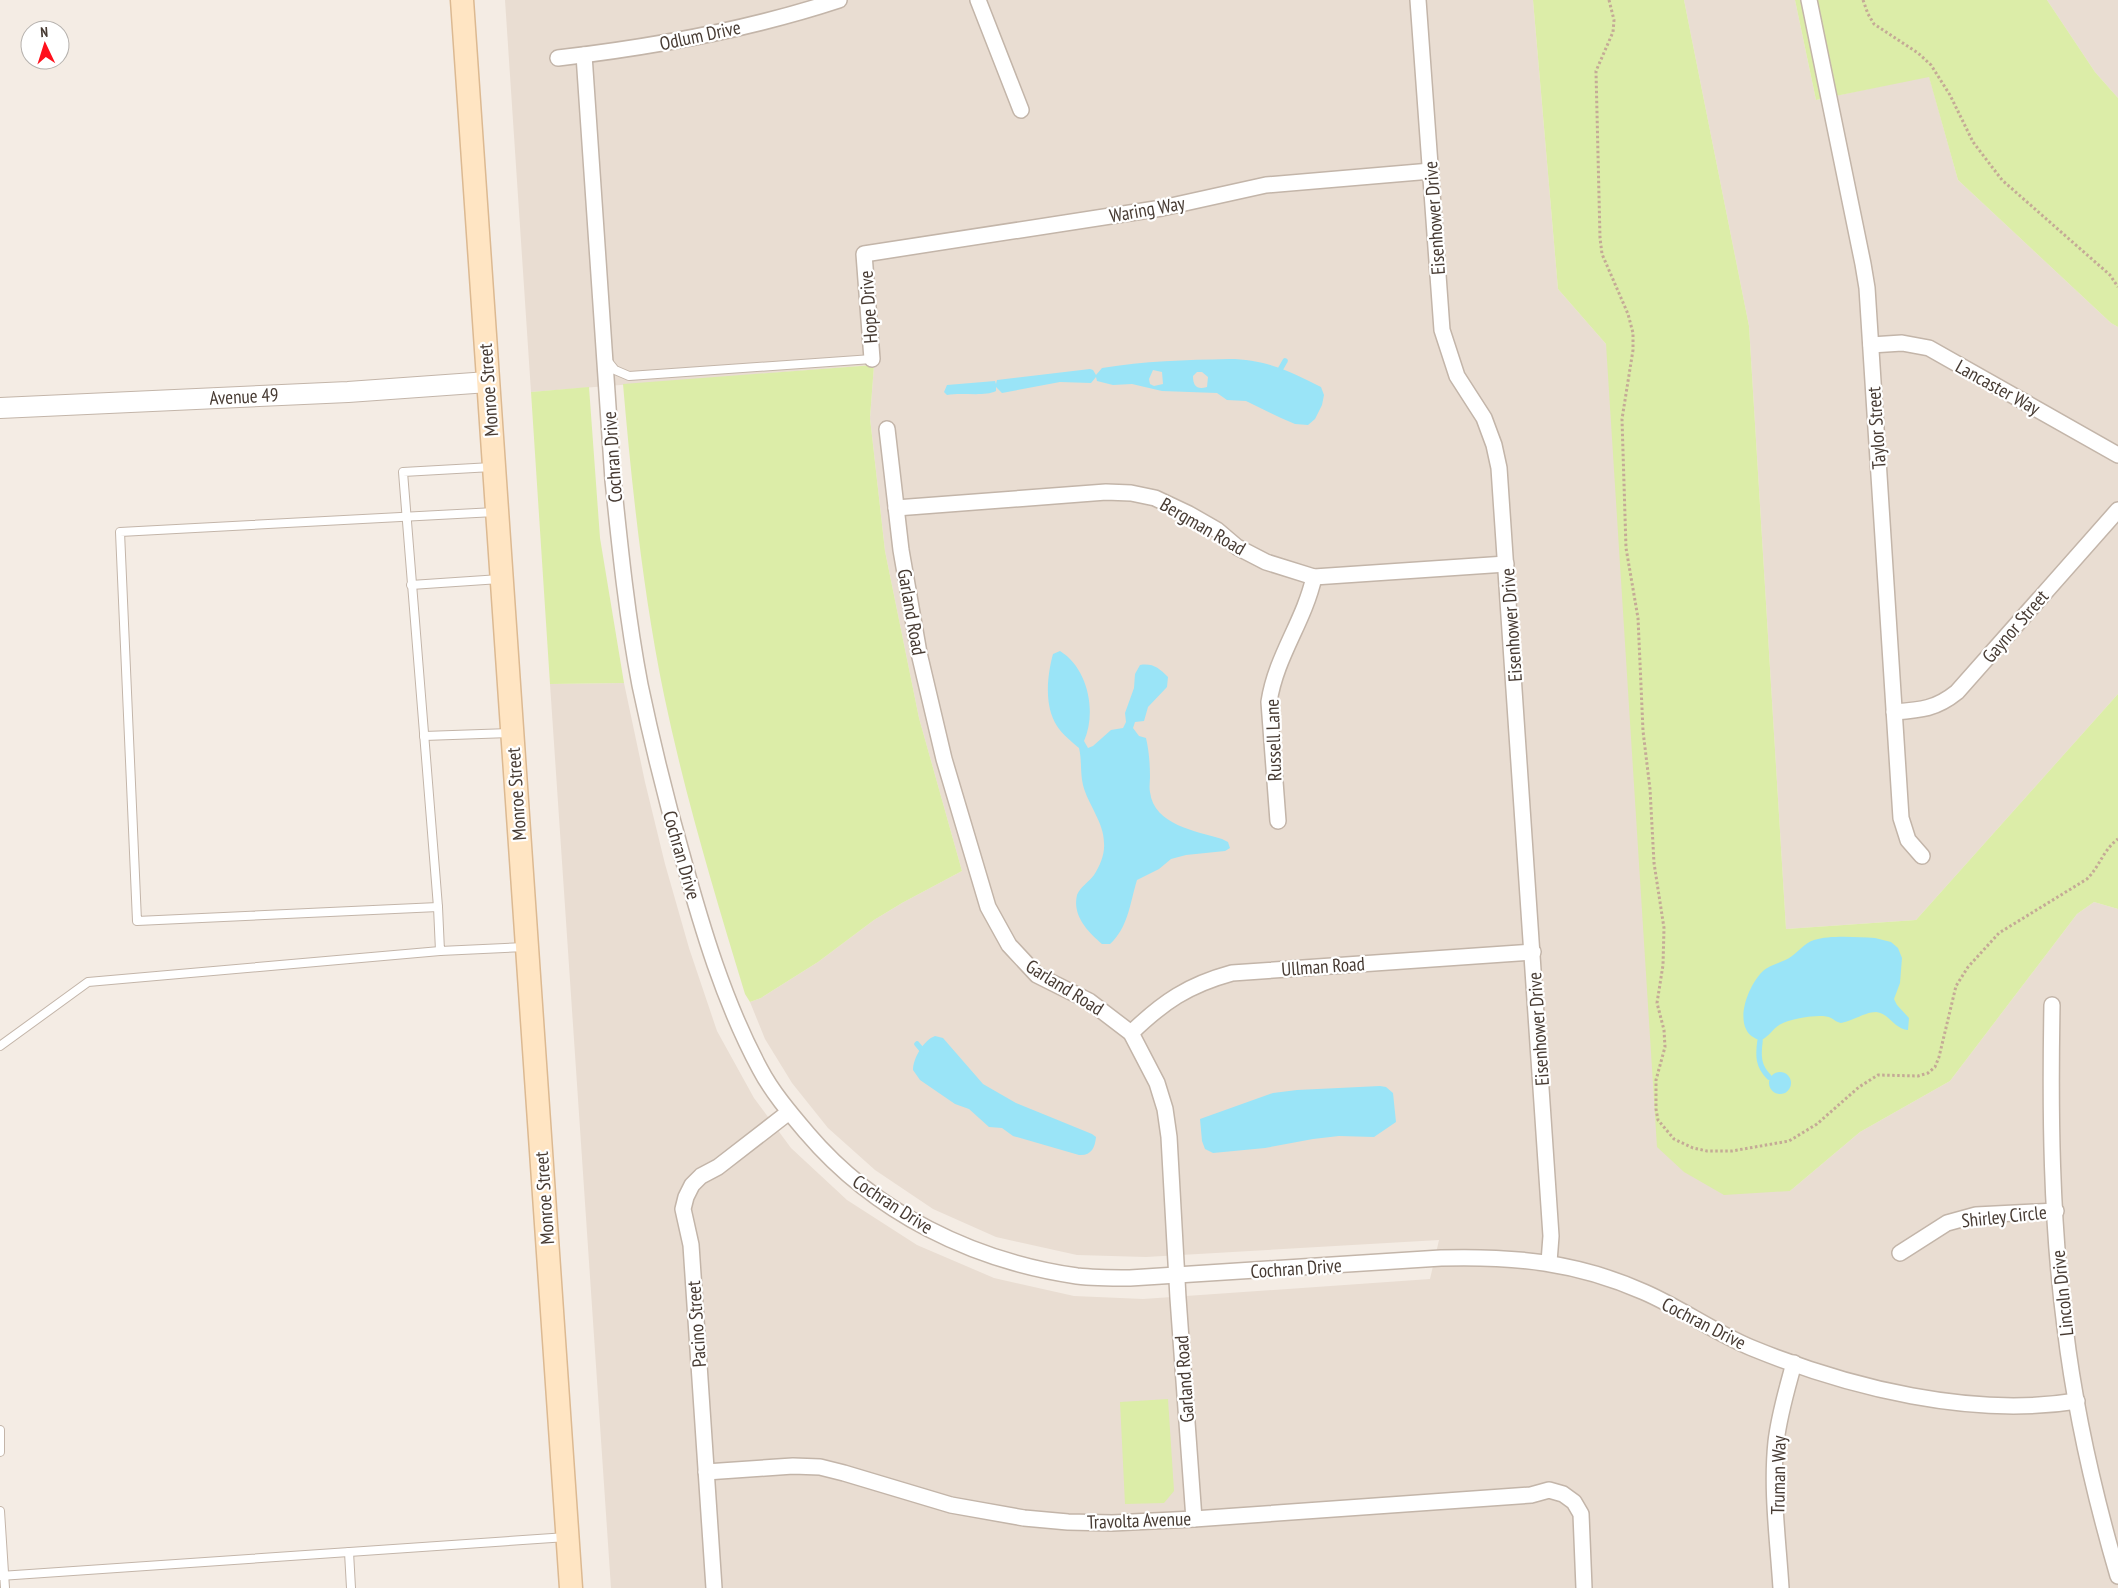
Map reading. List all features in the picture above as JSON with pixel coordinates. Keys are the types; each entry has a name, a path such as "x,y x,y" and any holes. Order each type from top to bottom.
{"main road":[{"name":"Monroe Street","path":"462,0 571,1588"}],"street":[{"name":"Odlum Drive","path":"558,58 644,47 730,30 780,18 839,0"},
{"path":"978,0 1021,110"},
{"name":"Eisenhower Drive","path":"1418,0 1442,330 1457,376 1484,418 1494,444 1499,468 1533,952 1551,1236 1550,1262"},
{"name":"Taylor Street","path":"1809,0 1863,264 1871,345 1901,818 1908,840 1922,856"},
{"name":"Cochran Drive","path":"584,55 618,536 640,682 668,803 710,949 734,1015 761,1071 789,1112 830,1160 873,1195 916,1223 977,1251 1019,1264 1078,1276 1130,1278 1177,1276 1450,1258 1494,1257 1550,1262 1595,1274 1646,1292 1750,1347 1834,1377 1950,1401 2011,1406 2077,1401"},
{"name":"Waring Way","path":"864,254 1162,208 1266,185 1431,171"},
{"name":"Hope Drive","path":"864,254 872,359"},
{"name":"Lancaster Way","path":"1871,345 1902,343 1929,348 2118,455"},
{"name":"Avenue 49","path":"0,408 348,392 488,382"},
{"name":"Garland Road","path":"887,428 896,508 920,653 942,750 988,907 1008,945 1037,975 1089,1001 1131,1033 1157,1083 1166,1109 1194,1519"},
{"name":"Bergman Road","path":"896,508 1106,492 1131,493 1155,498 1189,514 1217,530 1238,547 1266,562 1314,577 1506,564"},
{"name":"Gaynor Street","path":"1894,712 1922,710 1945,701 1957,692 2118,510"},
{"name":"Russell Lane","path":"1278,821 1269,702 1278,666 1304,611 1314,577"},
{"name":"Ullman Road","path":"1131,1033 1148,1016 1173,997 1210,979 1232,973 1533,952"},
{"name":"Lincoln Drive","path":"2052,1005 2052,1133 2064,1319 2090,1471 2118,1576"},
{"name":"Pacino Street","path":"714,1588 690,1245 683,1209 692,1185 700,1176 718,1167 789,1112"},
{"name":"Shirley Circle","path":"1900,1253 1947,1223 1976,1215 2056,1211"},
{"name":"Truman Way","path":"1781,1588 1775,1497 1776,1452 1780,1415 1794,1363"},
{"name":"Travolta Avenue","path":"706,1472 793,1466 820,1467 952,1505 1024,1518 1112,1523 1531,1495 1549,1490 1563,1494 1574,1502 1581,1514 1584,1588"}],"lane":[{"path":"605,359 615,370 629,376 872,359"},
{"path":"440,951 403,472 494,467"},
{"path":"438,908 137,921 120,532 497,512"},
{"path":"411,585 502,579"},
{"path":"424,736 512,733"},
{"path":"0,1046 88,982 440,951 527,947"},
{"path":"0,1430 0,1452"},
{"path":"0,1511 2,1576 5,1588"},
{"path":"2,1576 567,1537"},
{"path":"349,1552 351,1588"}],"path":[{"path":"1609,0 1614,20 1612,32 1596,71 1600,238 1602,254 1628,314 1634,350 1622,419 1628,564 1638,618 1642,725 1650,789 1654,862 1664,928 1663,965 1657,1003 1664,1030 1664,1047 1656,1080 1658,1120 1674,1139 1694,1148 1721,1151 1769,1146 1789,1141 1802,1135 1858,1087 1878,1075 1918,1076 1928,1073 1935,1067 1940,1057 1956,986 1968,967 1999,933 2087,879 2096,871 2104,852 2118,839"},
{"path":"1863,0 1874,24 1918,53 1931,65 1950,95 1973,142 2002,180 2110,274 2118,287"}],"shaded area":[{"path":"505,0 1533,0 1558,289 1606,344 1790,1191 1860,1132 1950,1081 2077,914 2094,902 2118,909 2118,1588 611,1588 550,684 624,683 665,864 689,948 717,1031 754,1098 791,1148 847,1200 917,1245 994,1278 1074,1296 1143,1299 1430,1279 1439,1240 1146,1257 1077,1255 996,1237 933,1209 875,1170 828,1128 792,1083 765,1039 750,1002 761,998 818,962 874,920 962,871 919,718 885,551 870,418 874,365 531,392"},
{"path":"1684,0 1795,0 1816,100 1929,76 1958,180 2111,323 2118,327 2118,694 1916,920 1786,929 1749,326"},
{"path":"2047,0 2118,0 2118,98 2095,72"}],"green space":[{"path":"1533,0 1684,0 1749,326 1786,929 1916,920 2118,694 2118,909 2094,902 2077,914 1950,1081 1860,1132 1790,1191 1724,1195 1684,1172 1657,1147 1606,344 1558,289"},
{"path":"1795,0 2047,0 2095,72 2118,98 2118,327 2111,323 1958,180 1929,77 1816,100"},
{"path":"874,365 870,418 885,551 919,718 962,871 874,920 818,962 761,998 750,1002 745,994 701,845 664,695 650,618 639,540 623,384"},
{"path":"589,387 600,538 624,683 550,684 531,392"},
{"path":"1168,1399 1174,1491 1164,1503 1125,1504 1120,1402"}],"water":[{"path":"1229,359 1254,361 1276,367 1321,387 1324,395 1322,405 1315,419 1308,425 1295,424 1246,401 1227,400 1217,393 1162,391 1132,384 1113,385 1097,381 1096,377 1091,383 1060,382 1002,393 996,387 996,391 985,394 947,395 944,392 947,385 995,381 996,384 997,380 1090,369 1096,375 1102,368 1165,361","holes":["1153,370 1162,372 1163,384 1154,386 1150,384 1149,379","1197,372 1202,372 1208,377 1207,387 1201,388 1195,385 1193,376"]},
{"path":"1060,651 1077,668 1087,692 1090,704 1090,717 1084,741 1088,748 1093,746 1111,730 1123,728 1126,722 1125,713 1134,688 1135,674 1140,665 1156,667 1168,677 1167,687 1148,707 1144,721 1135,722 1133,728 1139,736 1146,738 1150,762 1150,790 1153,803 1159,812 1178,825 1222,839 1228,842 1230,848 1225,851 1186,855 1171,859 1159,869 1137,880 1125,923 1110,944 1102,944 1091,934 1082,923 1077,910 1077,895 1098,868 1103,856 1104,843 1099,821 1088,800 1083,785 1079,748 1059,729 1050,709 1048,700 1049,672 1053,654"},
{"path":"1820,938 1875,938 1891,942 1898,948 1902,958 1900,983 1894,999 1909,1018 1908,1030 1899,1027 1885,1015 1876,1012 1841,1023 1831,1018 1820,1016 1792,1020 1778,1026 1760,1041 1748,1033 1743,1015 1746,999 1753,984 1765,969 1795,954 1811,941"},
{"path":"935,1036 943,1038 983,1084 1016,1103 1092,1134 1096,1137 1092,1150 1087,1154 1079,1155 1013,1136 1002,1128 989,1127 969,1109 955,1104 920,1080 913,1070 913,1065 923,1045"},
{"path":"1776,1072 1784,1072 1791,1079 1791,1087 1784,1094 1776,1094 1769,1087 1769,1079"},
{"path":"1386,1087 1393,1093 1396,1122 1374,1137 1339,1136 1265,1148 1213,1153 1205,1149 1202,1141 1200,1119 1273,1093"}],"waterway":[{"path":"1281,368 1285,361"},
{"path":"1760,1041 1760,1060 1763,1069 1769,1077"},
{"path":"917,1044 922,1050"}]}
